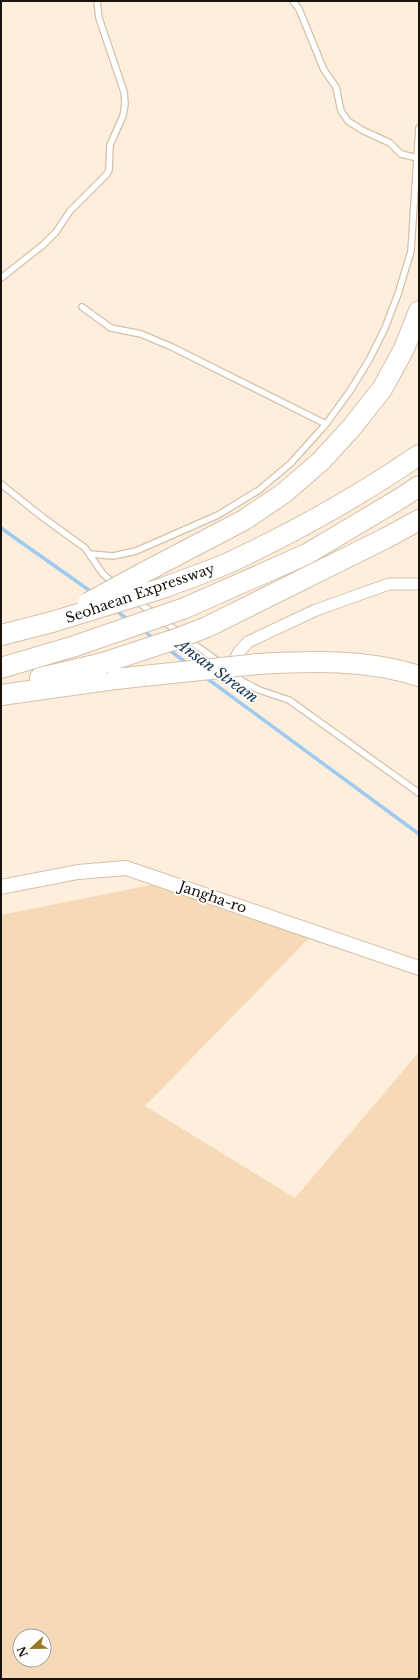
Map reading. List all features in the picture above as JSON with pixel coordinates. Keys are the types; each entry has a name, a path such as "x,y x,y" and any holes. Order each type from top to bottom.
{"highway":[{"path":"52,622 244,520 284,493 322,462 382,390 404,349 419,311"},
{"name":"Seohaean Expressway","path":"1,635 52,622 163,588 238,559 296,530 373,486 419,455"},
{"name":"Seohaean Expressway","path":"1,668 75,646 186,608 307,554 402,498 419,486"},
{"path":"1,686 42,678 102,663 176,639 207,627 386,538 419,520"},
{"path":"1,695 115,679 258,664 302,661 367,664 419,676"}],"street":[{"path":"228,670 239,652 248,642 316,610 389,584 419,584"},
{"name":"Jangha-ro","path":"1,887 78,872 126,868 419,968"}],"lane":[{"path":"1,278 43,246 56,232 70,211 106,175 109,170 110,146 123,116 125,104 124,92 99,18 97,1"},
{"path":"292,1 299,9 324,70 336,87 341,111 348,121 362,130 390,143 401,154 418,158"},
{"path":"90,554 113,556 136,551 218,515 259,490 291,463 326,424 350,391 369,360 385,328 398,294 411,251 419,128"},
{"path":"82,307 110,328 141,334 172,347 326,424"},
{"path":"1,484 41,516 85,548 103,574 123,591 242,681 259,690 289,700 419,793"}],"shaded area":[{"path":"166,882 317,930 145,1106 295,1198 419,1052 419,1679 1,1679 1,915"}],"waterway":[{"name":"Ansan Stream","path":"1,528 93,593"},
{"name":"Ansan Stream","path":"115,610 130,621"},
{"name":"Ansan Stream","path":"143,630 154,639"},
{"name":"Ansan Stream","path":"168,649 188,664"},
{"name":"Ansan Stream","path":"205,677 419,834"}]}
